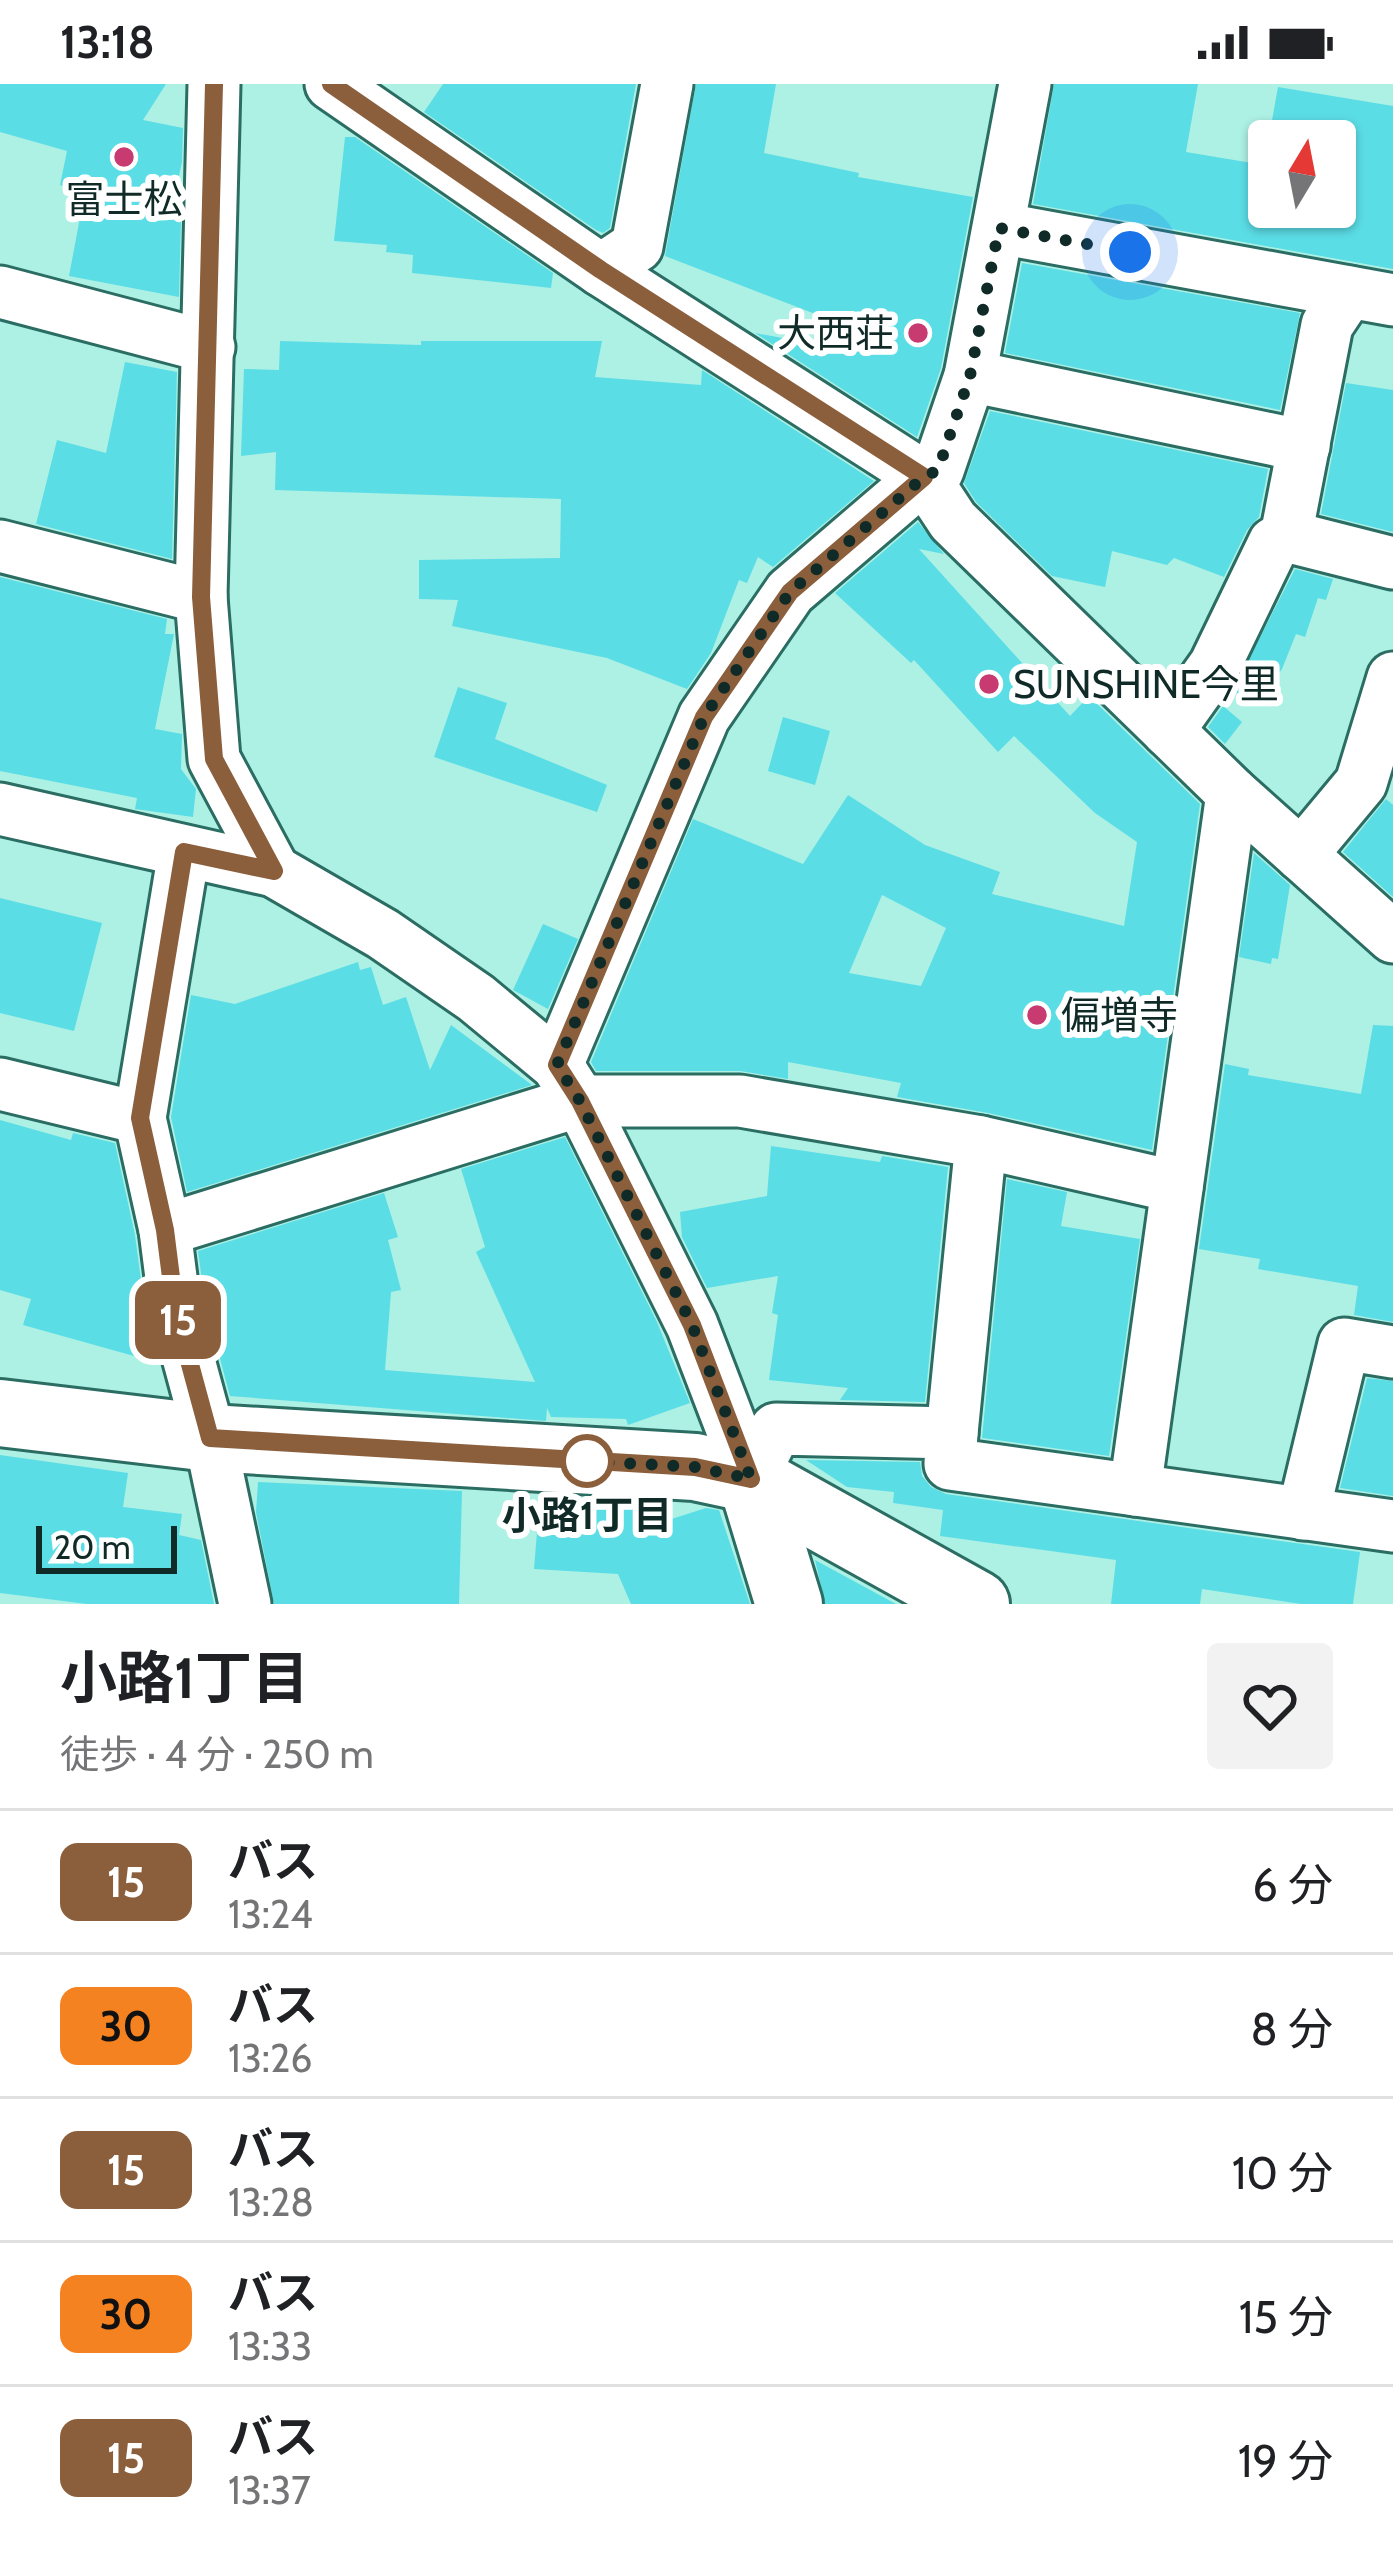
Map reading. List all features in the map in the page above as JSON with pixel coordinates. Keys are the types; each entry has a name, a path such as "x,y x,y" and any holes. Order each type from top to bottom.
{"street":[{"path":"214,84 201,597 214,759 274,871"},
{"path":"331,84 601,270 924,477 953,521 1232,793 1393,937"},
{"path":"601,270 637,246 668,84"},
{"path":"569,1083 704,717 790,592 938,470 970,376 1025,84"},
{"path":"999,228 1371,296"},
{"path":"0,292 209,347"},
{"path":"1286,536 1327,325 1371,296"},
{"path":"970,376 1304,446"},
{"path":"1168,731 1215,664 1274,543 1286,536 1393,563"},
{"path":"0,546 201,597"},
{"path":"1301,855 1361,783 1393,678"},
{"path":"1135,1490 1232,793"},
{"path":"0,808 274,871 383,934 476,998 569,1083 692,1325 751,1479 789,1604"},
{"path":"184,852 140,1118 165,1230 175,1309 210,1438 245,1604"},
{"path":"165,1230 569,1083 740,1101 981,1142 1177,1187"},
{"path":"0,1084 140,1118"},
{"path":"981,1142 950,1464 1393,1526"},
{"path":"1303,1514 1344,1345 1393,1352"},
{"path":"0,1413 210,1438 695,1467 751,1479 976,1604"},
{"path":"751,1479 776,1429 952,1433"}],"building":[{"path":"0,84 166,84 143,120 183,128 182,162 170,218 181,220 179,297 69,276 85,191 60,185 67,151 0,132"},
{"path":"443,84 636,84 610,228 603,233 596,230 424,112"},
{"path":"696,84 776,84 764,153 859,173 858,177 973,197 941,368 917,437 755,333 838,348 844,325 665,256"},
{"path":"1054,84 1198,84 1186,152 1248,162 1248,228 1356,228 1356,120 1272,120 1278,87 1393,106 1393,269 1033,204"},
{"path":"345,137 355,137 553,273 551,288 412,273 413,255 386,252 387,245 334,241"},
{"path":"1022,263 1300,313 1280,410 1005,353"},
{"path":"280,341 421,345 421,341 602,341 595,377 701,385 702,370 874,481 773,567 758,557 747,583 739,580 711,653 687,689 607,658 452,626 458,600 419,599 419,560 560,558 561,499 275,490 276,452 241,456 244,369 279,370"},
{"path":"125,362 177,372 172,559 36,524 57,440 106,453"},
{"path":"1346,383 1393,390 1393,532 1321,514"},
{"path":"990,411 1268,469 1259,517 1247,530 1224,577 1174,558 1167,565 1112,551 1105,587 1052,576 976,502 964,483"},
{"path":"918,522 944,554 919,549 1070,716 1089,696 1200,804 1152,1150 897,1097 901,1083 788,1062 788,1079 740,1071 596,1071 591,1062 693,819 803,864 848,795 925,845 1000,872 992,894 1124,926 1137,842 1095,813 1014,736 998,752 914,660 911,663 835,593","holes":["882,895 946,928 921,986 849,973"]},
{"path":"1295,569 1333,579 1326,600 1318,598 1305,637 1296,634 1282,669 1260,698 1232,692"},
{"path":"0,577 167,619 165,634 174,634 155,729 182,734 181,769 196,789 193,817 135,809 137,798 0,771"},
{"path":"458,687 507,703 495,739 607,785 597,812 434,757"},
{"path":"1223,706 1242,722 1225,744 1208,727"},
{"path":"783,717 830,731 815,785 768,771"},
{"path":"1386,799 1393,805 1393,897 1343,852"},
{"path":"1254,853 1290,885 1278,959 1272,958 1271,964 1239,957"},
{"path":"0,898 102,923 74,1031 0,1013"},
{"path":"543,924 578,939 548,1009 513,990"},
{"path":"358,962 360,970 371,967 383,1005 406,997 430,1070 451,1025 532,1085 187,1192 171,1117 191,995 235,1004"},
{"path":"1373,1025 1393,1026 1393,1322 1354,1315 1358,1286 1258,1269 1260,1259 1199,1249 1225,1064 1249,1069 1248,1075 1361,1094"},
{"path":"0,1120 71,1140 73,1133 115,1143 146,1317 159,1363 23,1325 31,1299 0,1290"},
{"path":"565,1137 657,1322 690,1403 628,1425 626,1419 551,1417 547,1408 546,1421 230,1396 205,1303 198,1251 384,1193 398,1237 388,1240 401,1290 391,1292 385,1370 535,1382 476,1252 485,1247 461,1169"},
{"path":"771,1146 948,1167 925,1402 840,1400 848,1388 769,1380 778,1276 707,1288 682,1237 680,1212 767,1196"},
{"path":"1007,1179 1067,1192 1061,1226 1140,1239 1109,1456 982,1438"},
{"path":"1367,1378 1393,1381 1393,1496 1340,1488"},
{"path":"0,1455 128,1473 123,1507 182,1514 179,1535 201,1540 214,1604 87,1604 0,1593"},
{"path":"806,1460 920,1462 922,1476 946,1494 1360,1552 1353,1604 1301,1604 1202,1589 1200,1604 1111,1604 1116,1560 940,1536 943,1510 893,1503 894,1492 847,1487"},
{"path":"258,1482 462,1491 459,1604 274,1604 256,1512"},
{"path":"540,1495 664,1503 662,1522 706,1508 719,1510 750,1604 631,1604 618,1574 534,1569"},
{"path":"815,1560 896,1604 825,1604"}],"bus line":[{"name":"15","path":"214,84 201,597 204,638 214,759 274,871 184,852 140,1118 165,1230 175,1309 210,1438 695,1467 751,1479 692,1325 580,1101 557,1065 704,717 790,592 924,477 601,270 331,84"}],"place":[{"name":"富士松","path":"124,157"},
{"name":"大西荘","path":"918,333"},
{"name":"SUNSHINE今里","path":"989,684"},
{"name":"偏増寺","path":"1037,1015"},
{"name":"小路1丁目","path":"587,1461"}],"route":[{"path":"587,1461 695,1467 751,1479 692,1325 580,1101 557,1065 704,717 790,592 938,470 970,376 999,228 1130,252"}]}
